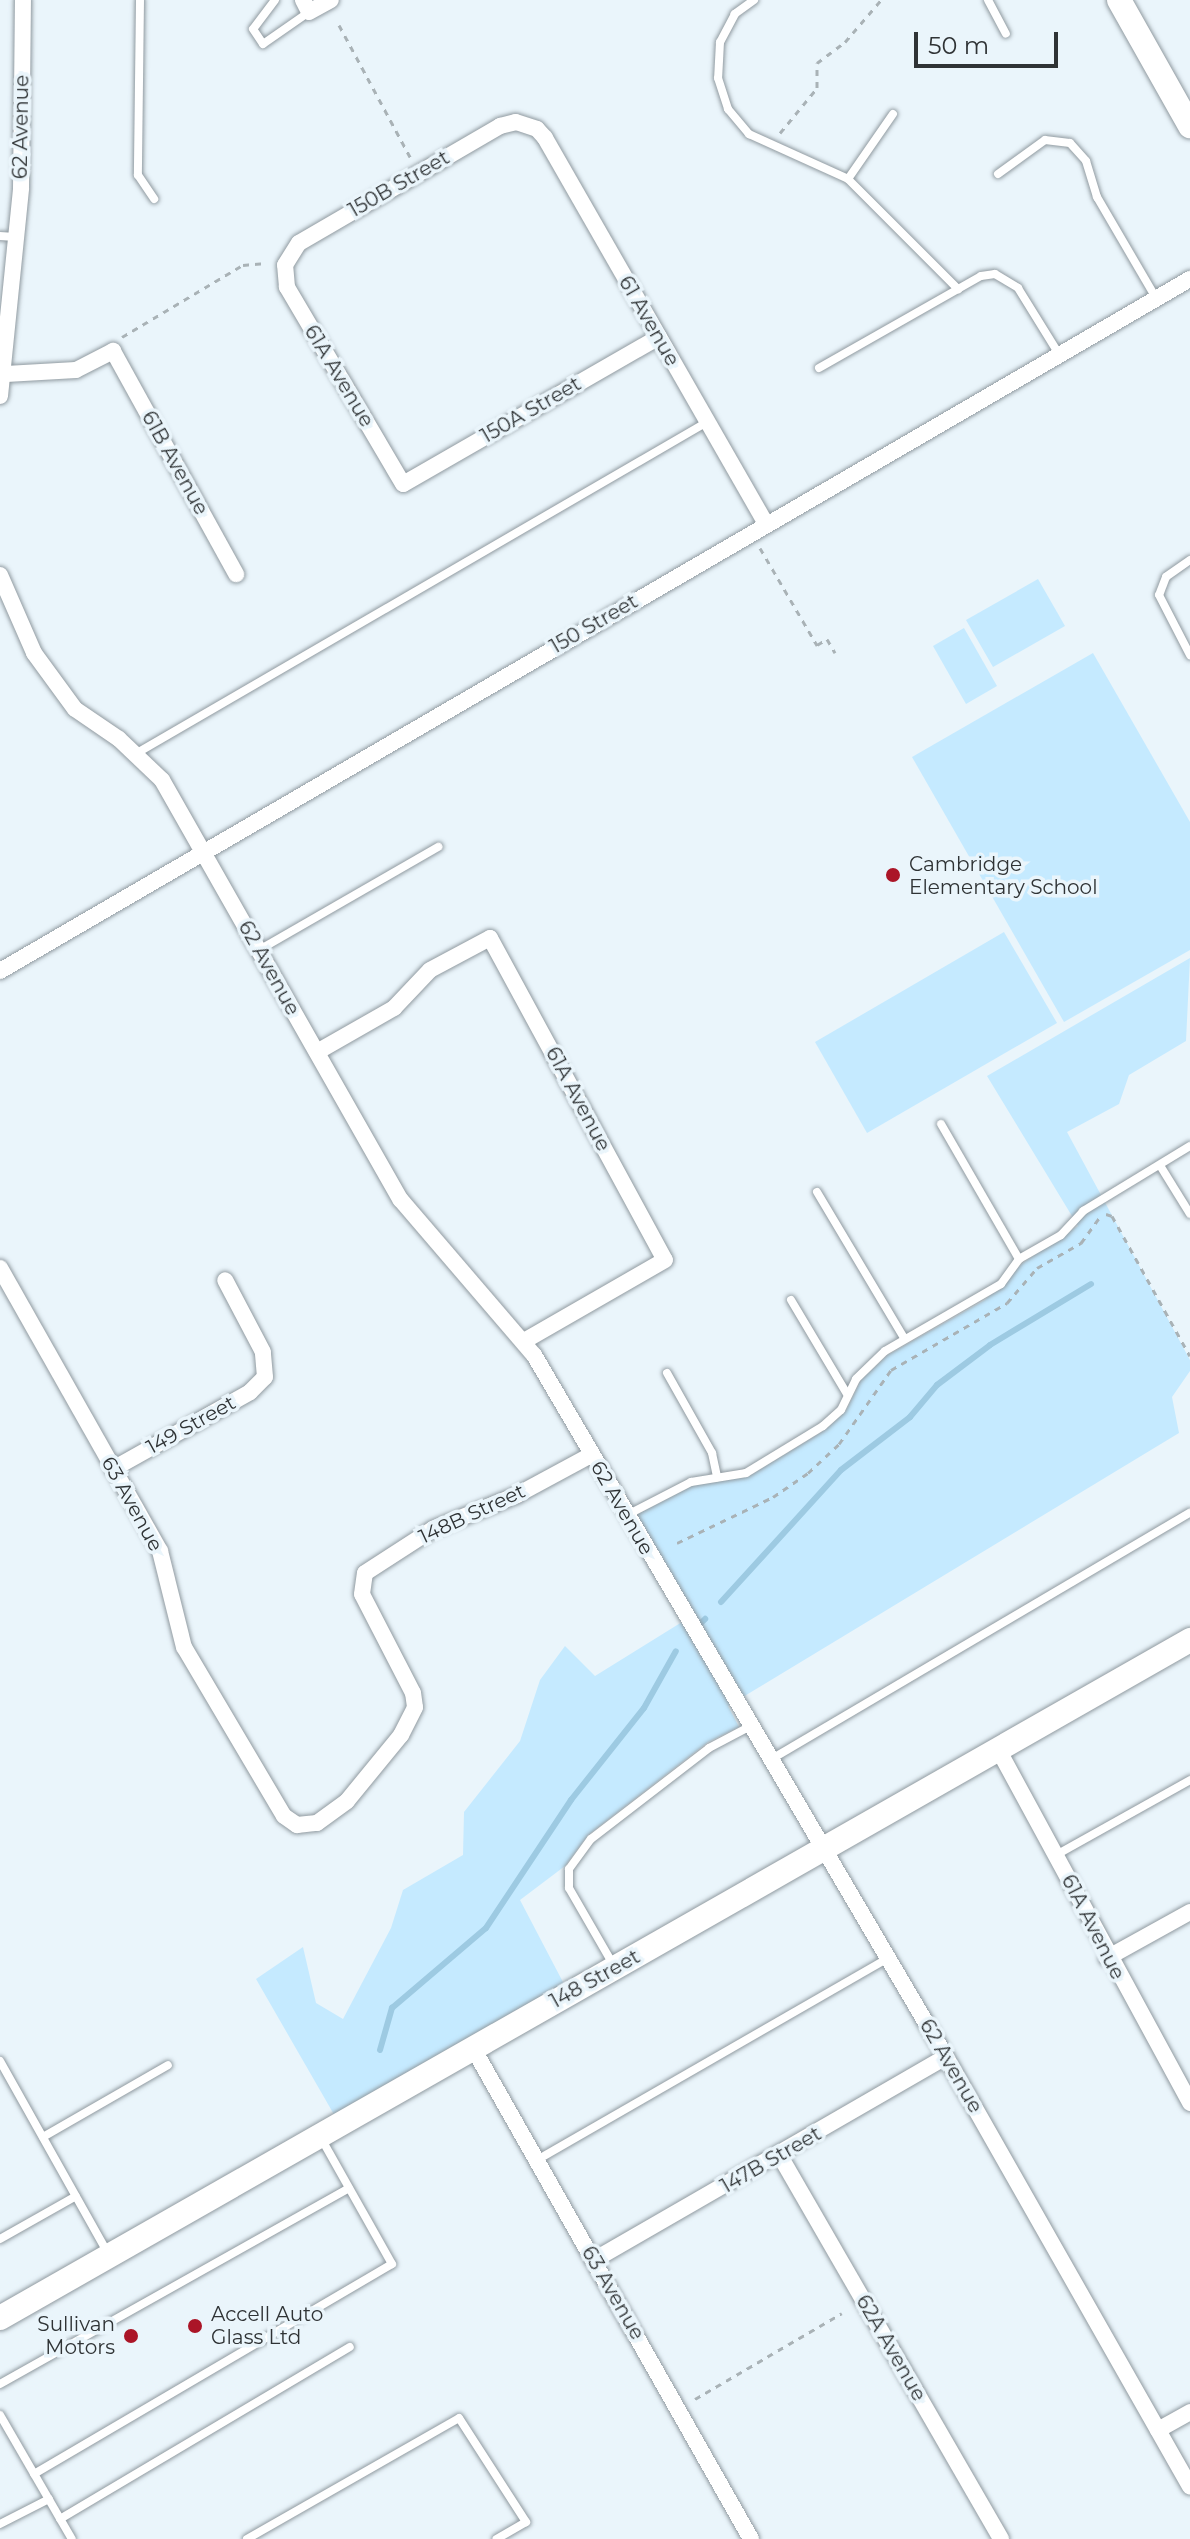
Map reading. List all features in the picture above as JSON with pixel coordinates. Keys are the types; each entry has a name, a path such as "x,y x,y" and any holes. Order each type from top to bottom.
{"main road":[{"path":"1119,0 1190,126"},
{"name":"148 Street","path":"0,2318 1190,1640"}],"street":[{"name":"62 Avenue","path":"0,396 6,374 8,237 23,0"},
{"path":"306,6 331,0"},
{"name":"150B Street","path":"285,265 299,243 418,171 500,126 526,125"},
{"name":"61 Avenue","path":"526,125 545,138 766,524"},
{"name":"61A Avenue","path":"285,265 287,287 403,484"},
{"name":"150 Street","path":"0,971 203,850 1190,279"},
{"name":"150A Street","path":"403,484 659,337"},
{"path":"6,374 76,370 117,346"},
{"name":"61B Avenue","path":"117,346 236,574"},
{"name":"62 Avenue","path":"0,575 34,653 66,697 137,753 162,780 401,1200 524,1341 946,2057 1190,2487"},
{"name":"61A Avenue","path":"317,1052 394,1008 430,970 490,938 665,1260 524,1341"},
{"name":"63 Avenue","path":"0,1268 160,1551 184,1647 284,1816 297,1825 317,1823 347,1801 401,1735 415,1707"},
{"name":"149 Street","path":"113,1469 250,1392 265,1377 263,1352 225,1280"},
{"name":"148B Street","path":"415,1707 361,1583 378,1562 433,1529 517,1495 591,1455"},
{"name":"61A Avenue","path":"998,1749 1056,1855 1107,1958 1190,2103"},
{"path":"1107,1958 1190,1912"},
{"name":"63 Avenue","path":"473,2048 751,2539"},
{"name":"147B Street","path":"594,2260 780,2156 946,2057"},
{"name":"62A Avenue","path":"780,2156 1001,2539"},
{"path":"1158,2430 1190,2412"}],"lane":[{"path":"140,0 138,175 154,199"},
{"path":"275,0 253,29 263,44 306,6"},
{"path":"754,0 735,14 720,42 718,78 728,109 749,134 848,179 958,289"},
{"path":"988,0 1006,34"},
{"path":"848,179 893,114"},
{"path":"998,174 1045,140 1070,143 1086,161 1097,197 1156,298"},
{"path":"819,368 981,276 1007,279 1018,288 1059,354"},
{"path":"137,753 707,422"},
{"path":"1190,560 1166,577 1159,595 1190,655"},
{"path":"259,950 438,847"},
{"path":"941,1124 1019,1259"},
{"path":"626,1516 691,1482 746,1473 823,1426 841,1410 847,1394 868,1367 904,1338 1001,1284 1019,1259 1061,1235 1083,1211 1161,1167 1190,1146"},
{"path":"1161,1167 1190,1214"},
{"path":"817,1192 904,1338"},
{"path":"791,1300 847,1394"},
{"path":"667,1373 712,1453 717,1477"},
{"path":"769,1761 1190,1513"},
{"path":"615,1968 569,1888 569,1869 591,1839 709,1748 749,1727"},
{"path":"1056,1855 1190,1780"},
{"path":"536,2161 887,1959"},
{"path":"0,2061 109,2255"},
{"path":"43,2137 168,2065"},
{"path":"34,2474 392,2264 319,2135"},
{"path":"0,2384 349,2188"},
{"path":"0,2239 76,2196"},
{"path":"60,2519 350,2347"},
{"path":"0,2415 72,2539"},
{"path":"247,2539 459,2418 526,2522 496,2539"},
{"path":"0,2524 49,2499"}],"path":[{"path":"777,136 817,88 817,63 845,42 881,0"},
{"path":"339,25 414,164"},
{"path":"117,346 243,265 267,263"},
{"path":"762,553 817,645 827,639 835,653"},
{"path":"677,1543 773,1497 808,1473 839,1444 891,1370 1019,1294 1037,1268 1081,1243 1102,1213 1112,1216 1190,1356"},
{"path":"695,2399 842,2313"}],"shaded area":[{"path":"1038,579 1065,626 993,667 966,620"},
{"path":"964,628 997,686 966,704 933,646"},
{"path":"1093,653 1190,822 1190,950 1064,1022 912,757"},
{"path":"1004,932 1057,1023 867,1133 815,1042"},
{"path":"1190,958 1186,1041 1129,1075 1119,1104 1067,1132 1190,1360 1190,1371 1172,1397 1179,1433 728,1706 739,1727 708,1742 588,1835 565,1866 520,1900 565,1986 336,2118 256,1979 303,1947 316,2003 343,2019 391,1928 403,1890 463,1855 464,1812 520,1741 540,1680 565,1646 595,1676 682,1622 632,1517 694,1485 749,1476 825,1430 846,1411 861,1380 888,1355 985,1300 1023,1263 1078,1226 987,1076"}],"waterway":[{"path":"721,1602 841,1470 910,1417 937,1385 990,1345 1091,1284"},
{"path":"701,1623 705,1619"},
{"path":"380,2050 392,2008 486,1928 571,1800 644,1708 676,1651"}],"place":[{"name":"Cambridge Elementary School","path":"893,875"},
{"name":"Accell Auto Glass Ltd","path":"195,2326"},
{"name":"Sullivan Motors","path":"131,2336"}]}
